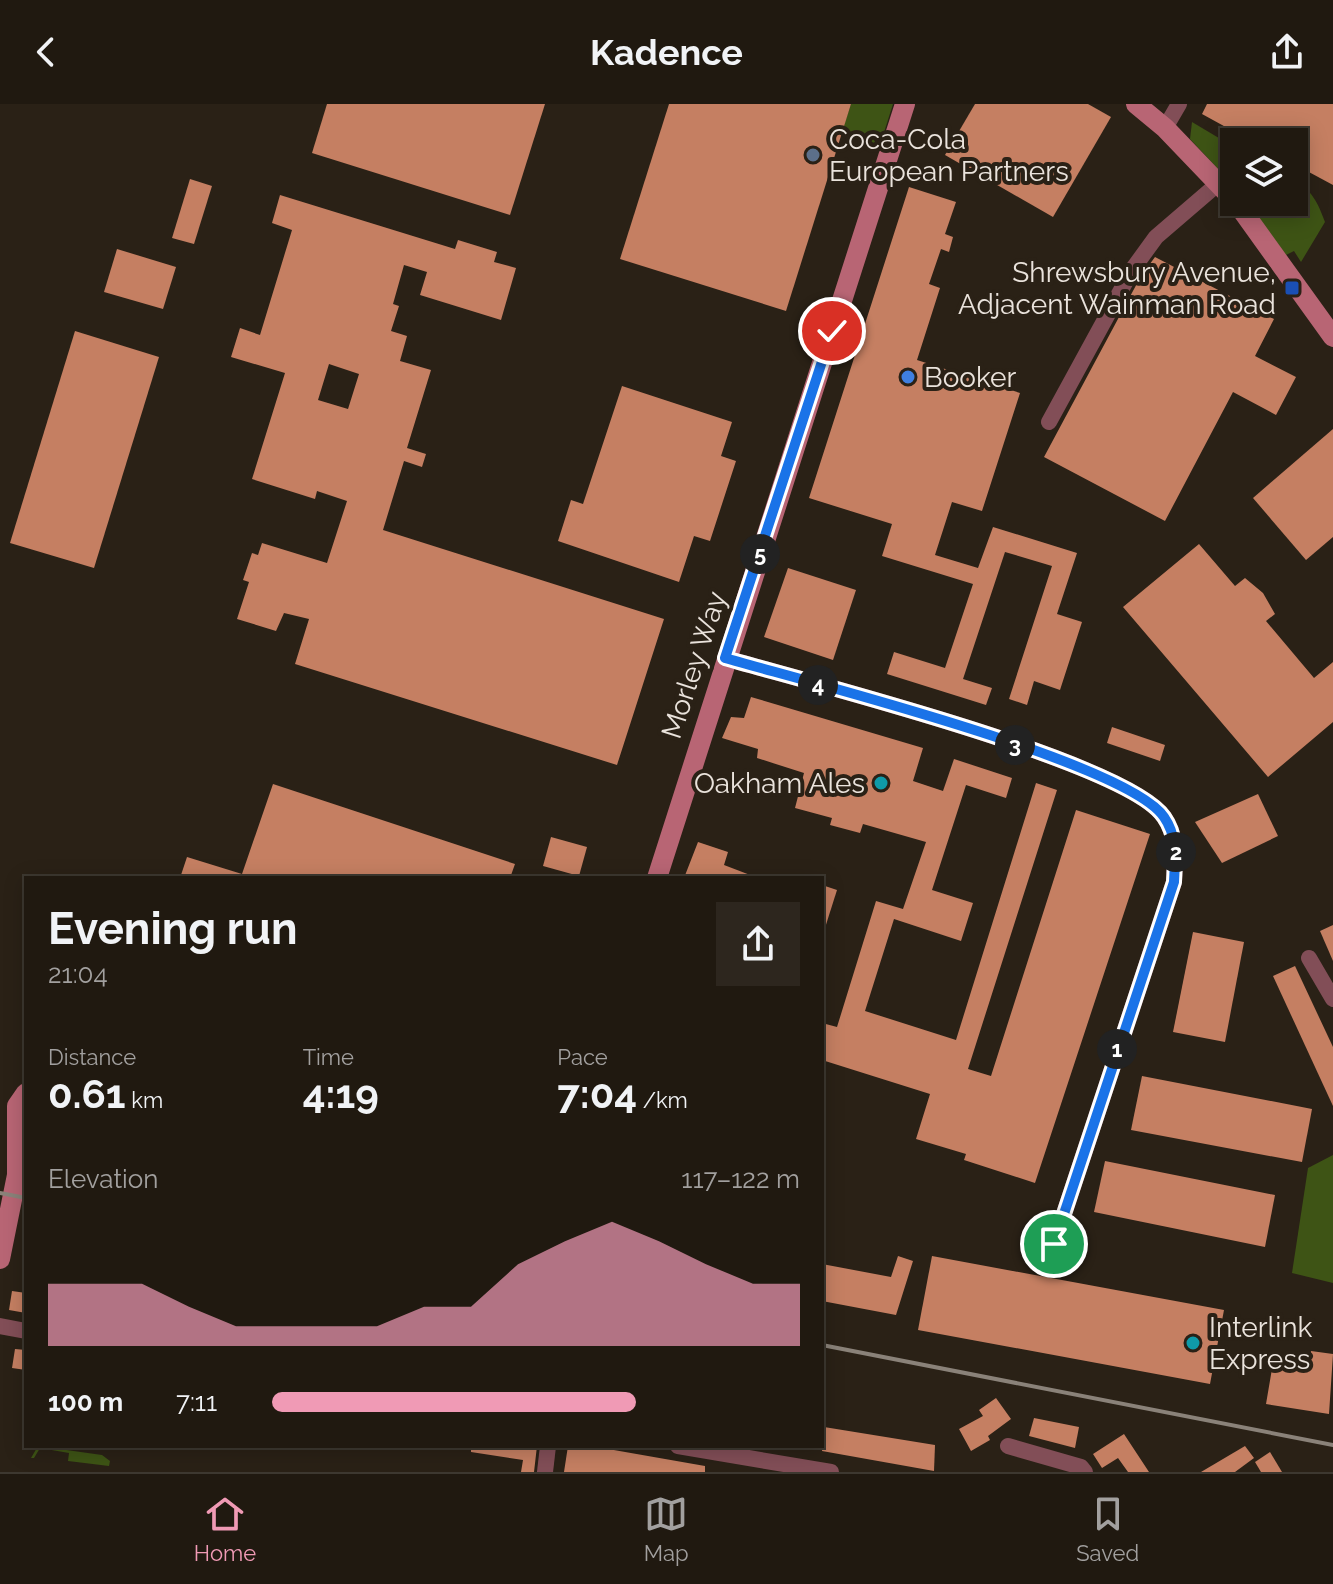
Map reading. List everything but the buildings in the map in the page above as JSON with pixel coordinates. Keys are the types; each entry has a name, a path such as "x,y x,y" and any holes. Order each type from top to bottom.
{"street":[{"name":"Morley Way","path":"658,876 905,104"},
{"path":"1049,422 1132,270 1156,237 1220,182 1136,104"},
{"path":"1165,128 1179,104"},
{"path":"1246,216 1333,337"},
{"path":"725,658 990,735 1084,767 1145,799 1164,816 1176,844 1174,882 1054,1244"},
{"path":"1309,958 1333,999"},
{"path":"0,1259 21,1169 22,1126 17,1106 24,1096"},
{"path":"0,1326 24,1331"},
{"path":"1008,1446 1081,1467 1085,1472"},
{"path":"545,1472 548,1448"},
{"path":"690,1448 831,1472"}],"green space":[{"path":"851,104 893,104 880,145 842,131"},
{"path":"1192,122 1220,139 1220,171 1190,139"},
{"path":"1308,191 1325,222 1301,262 1294,251 1286,255 1257,216 1308,216"},
{"path":"1333,1155 1333,1283 1292,1273 1308,1168"},
{"path":"40,1448 102,1455 110,1461 109,1466 68,1461 69,1453"}],"railway":[{"path":"0,1193 24,1198"},
{"path":"824,1345 1333,1445"}],"place":[{"name":"Coca-Cola European Partners","path":"813,155"},
{"name":"Shrewsbury Avenue, Adjacent Wainman Road","path":"1292,288"},
{"name":"Booker","path":"908,377"},
{"name":"Oakham Ales","path":"881,783"},
{"name":"Interlink Express","path":"1193,1343"}],"route":[{"path":"832,331 725,658 990,735 1084,767 1145,799 1164,816 1176,844 1174,882 1054,1244"}]}
